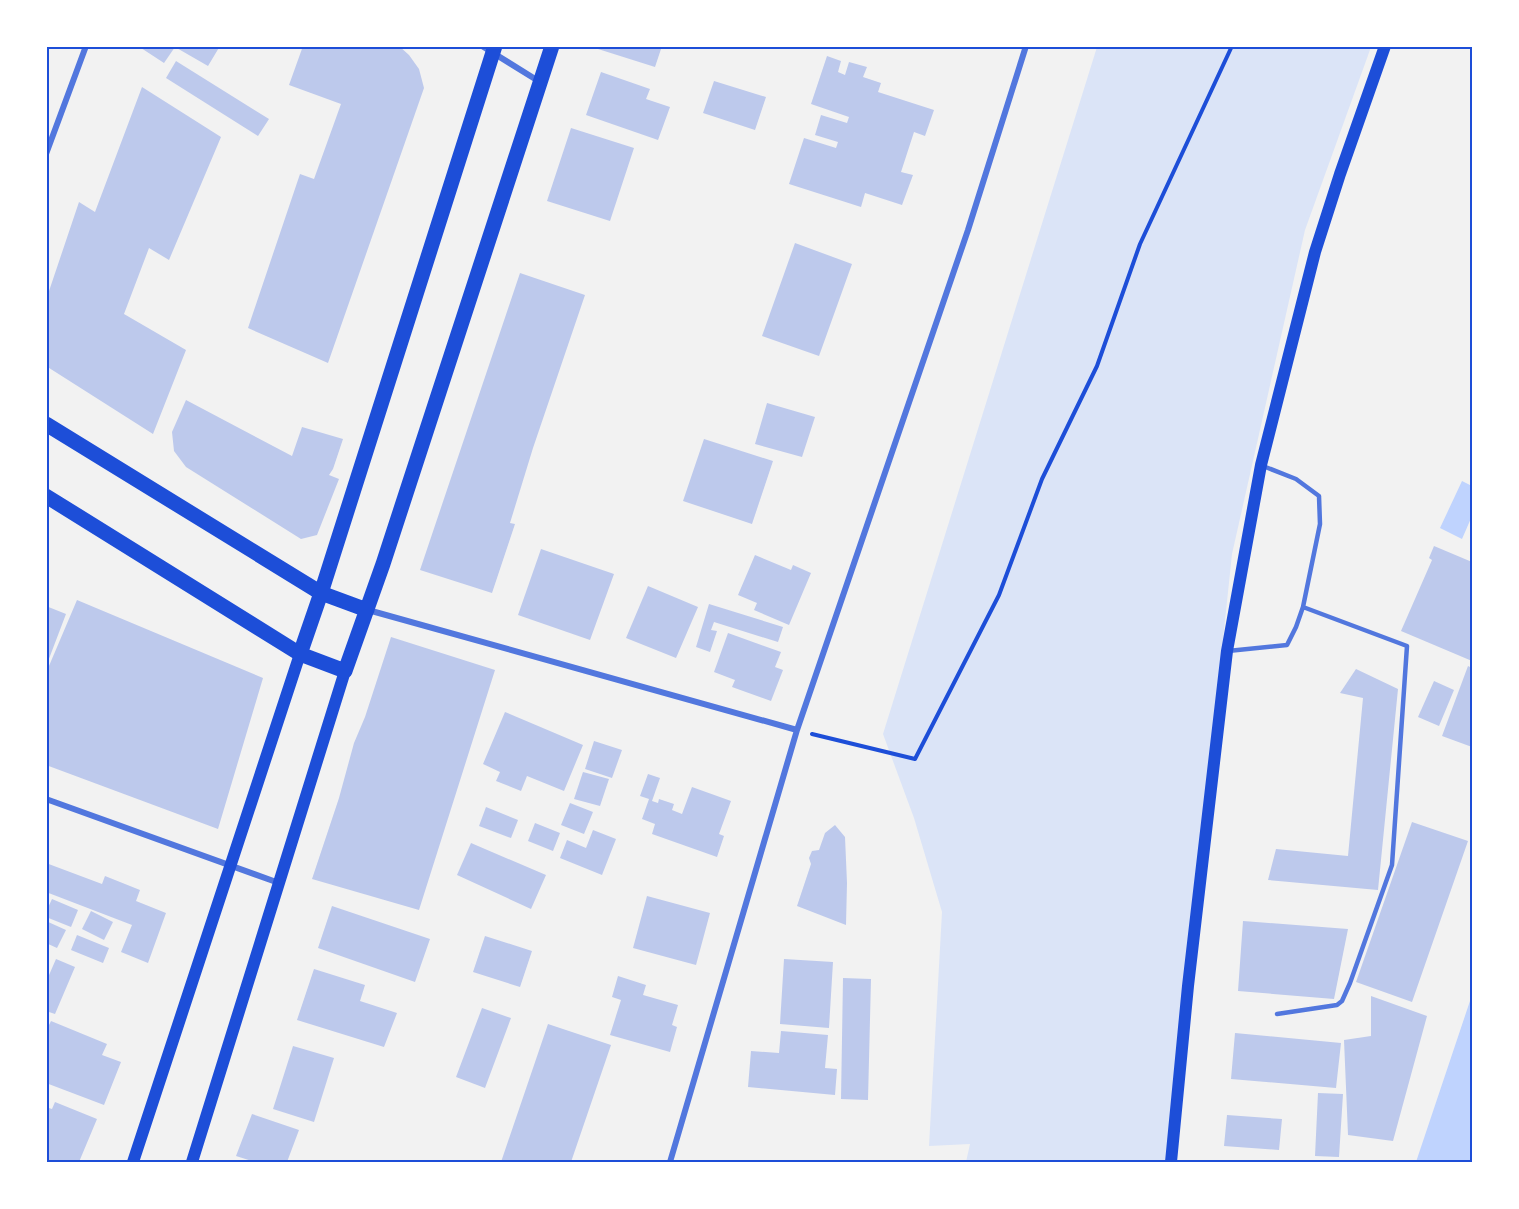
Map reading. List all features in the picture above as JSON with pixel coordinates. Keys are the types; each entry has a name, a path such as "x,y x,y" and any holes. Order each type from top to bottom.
{"main road":[{"path":"192,1162 345,671 368,610 552,46"},
{"path":"1171,1162 1188,986 1227,651 1261,465 1315,252 1386,46"},
{"path":"133,1162 321,592 490,49"},
{"path":"46,424 321,592 368,610"},
{"path":"46,496 300,654 345,671"}],"street":[{"path":"46,153 86,46"},
{"path":"670,1162 797,730 968,230 1026,46"},
{"path":"490,49 540,83"},
{"path":"368,610 797,730"},
{"path":"46,799 279,883"}],"lane":[{"path":"1227,651 1287,645 1303,607 1320,524 1319,496 1296,479 1261,465"},
{"path":"1276,1014 1337,1005 1350,983 1392,865 1405,695 1407,646 1303,607"}],"path":[{"path":"797,730 915,759 999,595 1042,479 1098,366 1140,244 1232,46"}],"shaded area":[{"path":"1097,47 1371,47 1305,230 1232,554 1168,1162 966,1162 970,1144 929,1146 942,912 914,818 883,734"}],"water":[{"path":"1462,481 1472,486 1472,516 1462,539 1440,528"},
{"path":"1472,995 1472,1162 1416,1162"}],"building":[{"path":"138,46 220,46 208,66 175,47 164,63"},
{"path":"303,46 399,46 419,69 424,88 328,363 248,328 300,174 314,179 341,104 289,85"},
{"path":"599,46 662,46 655,67 598,49"},
{"path":"827,56 841,61 838,72 845,75 849,62 867,67 863,77 881,83 878,92 934,110 925,136 914,132 901,172 913,175 902,205 865,193 861,207 789,184 804,138 836,148 838,142 815,135 821,115 847,123 849,117 811,104"},
{"path":"176,61 269,119 258,136 166,78"},
{"path":"601,72 650,89 646,99 670,107 658,140 586,115"},
{"path":"714,81 766,97 755,130 703,113"},
{"path":"142,87 221,137 169,260 149,248 124,314 186,350 153,434 46,366 46,300 79,202 95,212"},
{"path":"571,128 634,148 610,221 547,201"},
{"path":"795,243 852,264 819,356 762,336"},
{"path":"520,273 585,295 533,448 510,523 515,524 492,593 420,570"},
{"path":"186,400 292,456 302,427 343,439 329,475 339,479 317,535 301,539 186,467 174,451 172,432"},
{"path":"767,403 815,417 802,457 755,444"},
{"path":"704,439 773,461 752,524 683,501"},
{"path":"1434,546 1472,562 1472,661 1401,631 1432,560 1429,558"},
{"path":"541,549 614,574 590,640 518,615"},
{"path":"755,555 791,570 793,565 811,573 789,625 754,610 757,603 738,595"},
{"path":"648,586 698,607 676,658 626,638"},
{"path":"77,600 263,678 218,829 46,765 46,673"},
{"path":"709,604 783,627 778,642 714,622 711,630 717,631 710,652 696,647"},
{"path":"46,606 66,614 47,664 46,664"},
{"path":"728,633 781,652 775,667 783,670 771,701 732,687 735,680 714,672"},
{"path":"391,637 495,670 419,910 312,879 339,798 354,743 365,717"},
{"path":"1468,666 1472,668 1472,747 1442,736"},
{"path":"1356,669 1398,689 1378,890 1268,880 1276,849 1348,856 1363,698 1340,693"},
{"path":"1434,681 1454,690 1439,726 1418,717"},
{"path":"505,712 583,745 564,791 527,776 521,791 496,781 500,772 483,764"},
{"path":"594,741 622,750 612,778 585,769"},
{"path":"583,772 609,779 600,806 574,799"},
{"path":"648,774 660,778 652,801 658,803 659,799 674,804 672,810 682,814 692,787 731,801 719,834 724,836 717,857 652,834 655,824 642,819 649,799 640,796"},
{"path":"570,803 593,812 584,834 561,825"},
{"path":"486,807 518,820 511,838 479,826"},
{"path":"1412,822 1468,841 1412,1002 1356,982"},
{"path":"535,823 560,833 553,851 528,841"},
{"path":"835,825 845,837 846,925 797,906 811,864 809,858 812,851 819,850 825,833"},
{"path":"593,830 616,839 602,875 560,858 567,840 586,848"},
{"path":"471,843 546,875 531,909 457,875"},
{"path":"46,863 102,884 105,876 140,890 136,901 166,913 148,963 121,952 132,925 46,892"},
{"path":"647,896 710,913 696,965 633,948"},
{"path":"52,899 78,910 71,927 46,917"},
{"path":"332,906 430,939 415,982 318,948"},
{"path":"91,911 113,922 104,940 82,929"},
{"path":"46,921 66,930 57,948 46,943"},
{"path":"1243,921 1348,929 1334,999 1238,991"},
{"path":"77,935 109,948 103,963 71,950"},
{"path":"485,936 532,951 520,987 473,972"},
{"path":"56,959 75,967 55,1014 46,1011 46,982"},
{"path":"784,959 833,962 829,1028 780,1024"},
{"path":"314,969 365,985 360,1001 397,1013 384,1047 297,1020"},
{"path":"618,976 646,985 643,995 678,1005 672,1025 677,1027 670,1052 610,1035 621,1000 612,997"},
{"path":"843,978 871,979 868,1100 841,1099"},
{"path":"1371,996 1427,1016 1393,1141 1348,1135 1344,1040 1371,1036"},
{"path":"482,1008 511,1018 485,1088 456,1077"},
{"path":"51,1021 107,1044 102,1055 121,1062 104,1105 46,1083 46,1031"},
{"path":"548,1024 611,1045 571,1162 501,1162"},
{"path":"781,1031 828,1035 825,1068 837,1069 835,1095 748,1087 751,1051 779,1053"},
{"path":"1235,1033 1341,1043 1336,1088 1231,1079"},
{"path":"293,1046 334,1058 314,1122 273,1109"},
{"path":"1318,1093 1343,1094 1339,1157 1315,1156"},
{"path":"55,1102 97,1119 79,1162 46,1161 46,1107 52,1109"},
{"path":"252,1114 299,1130 287,1162 255,1162 236,1156"},
{"path":"1227,1115 1282,1119 1279,1150 1224,1146"}]}
